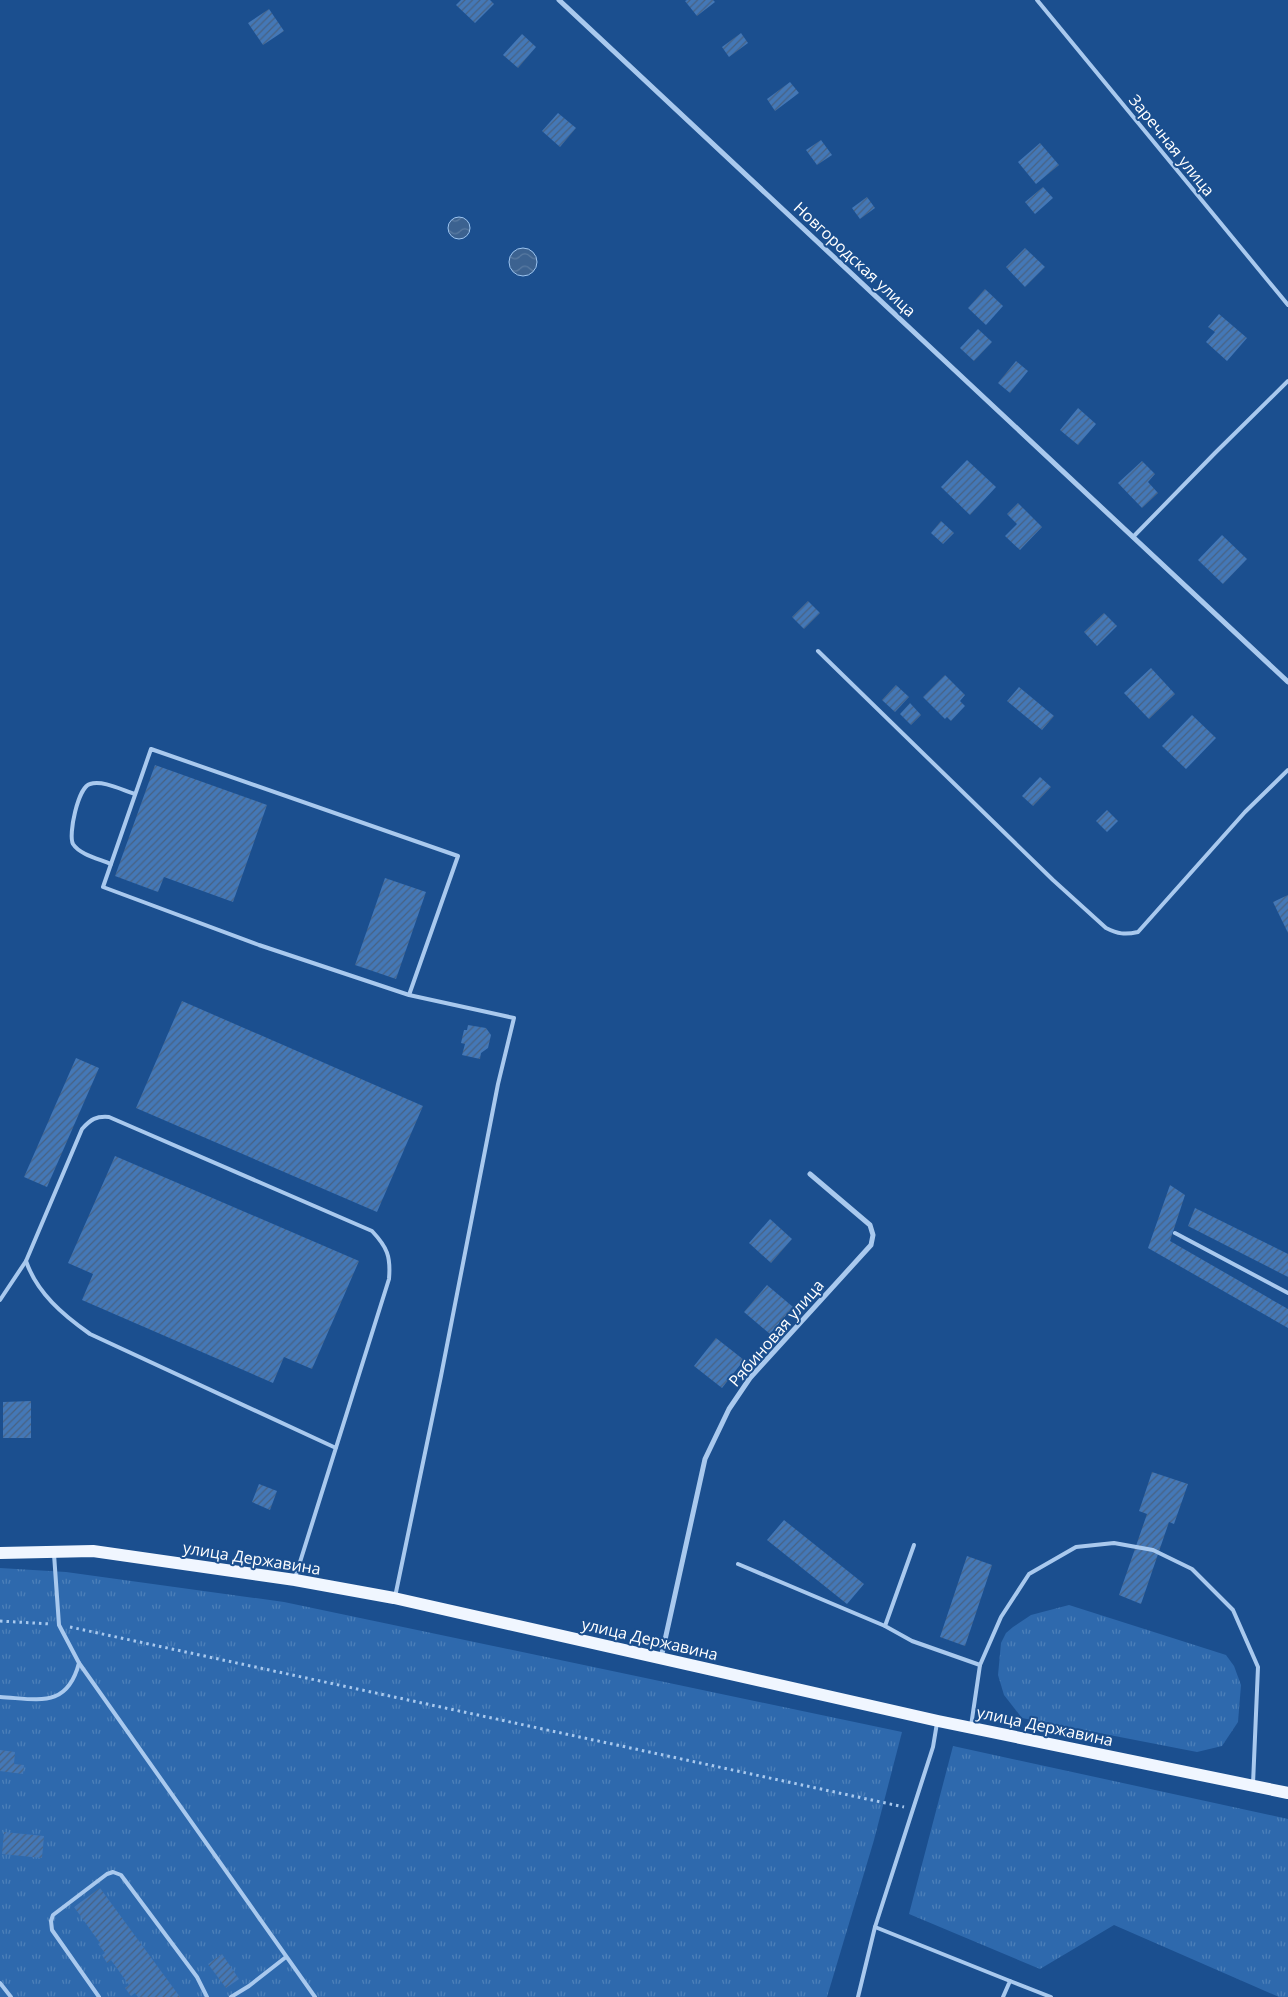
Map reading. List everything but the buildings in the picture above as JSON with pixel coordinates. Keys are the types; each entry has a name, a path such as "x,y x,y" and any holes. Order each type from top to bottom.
{"main road":[{"name":"улица Державина","path":"0,1553 93,1551 295,1580 394,1598 938,1721 1288,1793"}],"street":[{"name":"Новгородская улица","path":"559,0 1288,682"},
{"name":"Рябиновая улица","path":"660,1658 705,1459 728,1409 750,1378 871,1245 873,1235 870,1225 810,1174"}],"lane":[{"name":"Заречная улица","path":"1037,0 1288,305"},
{"path":"1133,537 1214,453 1288,381"},
{"path":"818,651 1053,880 1106,928 1116,933 1127,935 1138,932 1245,812 1288,770"},
{"path":"394,1598 441,1376 498,1084 514,1018 410,996 259,945 103,887 150,749 458,856 410,996"},
{"path":"111,864 79,850 73,844 71,836 80,793 85,786 99,784 135,794"},
{"path":"0,1300 26,1261 82,1129 90,1120 98,1116 109,1117 372,1232 383,1243 390,1261 389,1279 295,1580"},
{"path":"1175,1234 1288,1293"},
{"path":"26,1261 37,1285 55,1305 90,1334 336,1448"},
{"path":"970,1727 980,1665 1001,1617 1029,1574 1076,1547 1114,1543 1153,1550 1192,1569 1233,1610 1258,1666 1253,1786"},
{"path":"885,1626 914,1545"},
{"path":"53,1552 59,1625 80,1663 316,1997"},
{"path":"738,1564 885,1626 912,1641 980,1665"},
{"path":"0,1697 50,1700 62,1694 75,1678 80,1663"},
{"path":"858,1997 875,1928 933,1747 938,1721"},
{"path":"99,1997 52,1930 50,1921 53,1915 107,1874 113,1872 121,1875 197,1977 207,1997"},
{"path":"875,1928 1052,1997"},
{"path":"231,1997 286,1957"},
{"path":"1003,1997 1010,1981"},
{"path":"0,1983 11,1997"}],"path":[{"path":"119,1639 912,1809"}],"green space":[{"path":"0,1568 66,1572 284,1602 902,1732 874,1840 827,1997 0,1997"},
{"path":"1069,1605 1226,1655 1234,1666 1241,1685 1238,1722 1222,1746 1197,1752 1022,1718 1004,1695 998,1675 1001,1643 1006,1633 1031,1615"},
{"path":"953,1746 1288,1819 1288,1997 1279,1997 1114,1925 1040,1969 909,1914"}],"water":[{"path":"455,217 463,217 470,224 470,232 463,239 455,239 448,232 448,224"},
{"path":"523,248 533,252 537,262 533,272 523,276 513,272 509,262 513,252"}]}
